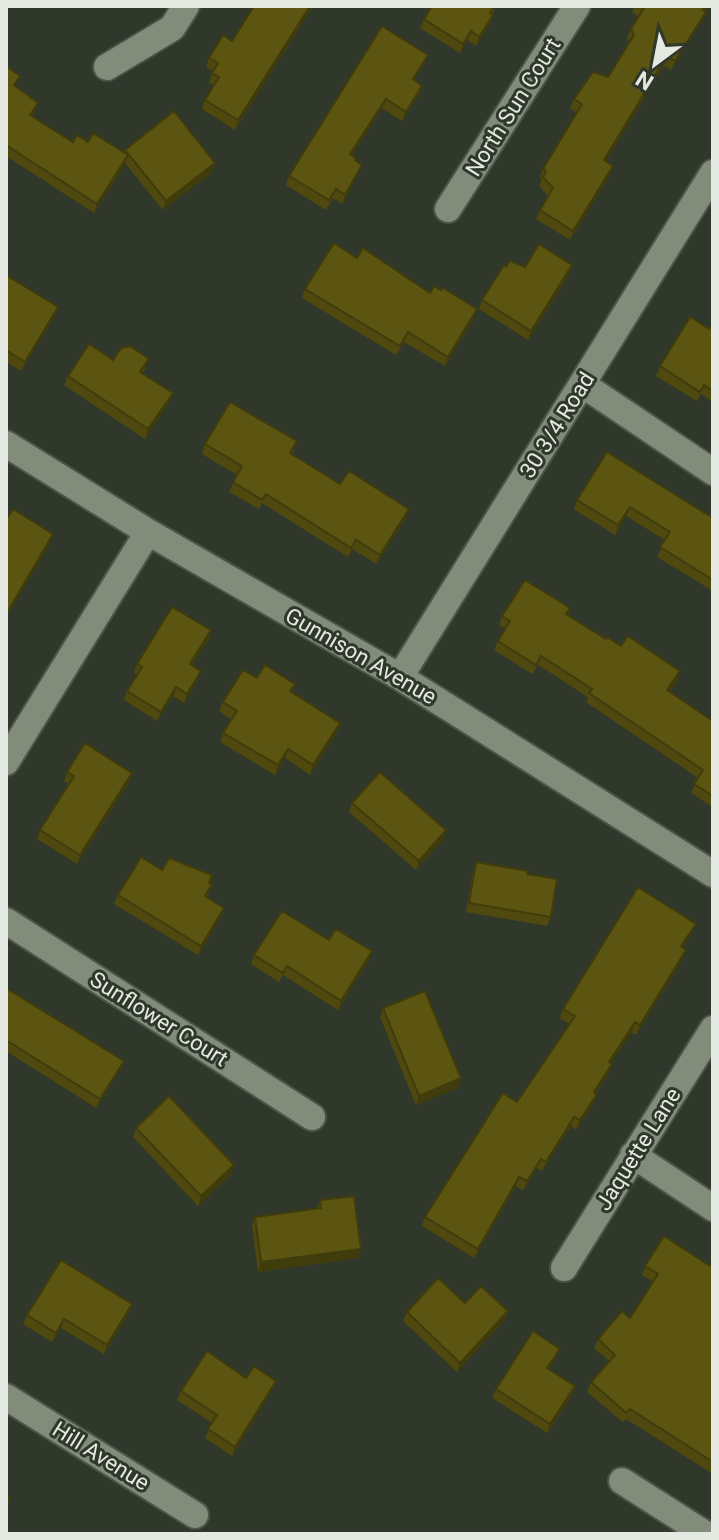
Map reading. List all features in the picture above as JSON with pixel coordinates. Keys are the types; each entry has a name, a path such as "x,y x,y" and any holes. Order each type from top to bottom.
{"street":[{"path":"107,67 172,28 186,6"},
{"name":"North Sun Court","path":"448,209 577,6"},
{"name":"30 3/4 Road","path":"400,677 713,173"},
{"path":"582,384 713,472"},
{"name":"Gunnison Avenue","path":"6,444 148,532 400,677 713,874"},
{"path":"6,762 148,532"},
{"name":"Sunflower Court","path":"6,921 312,1117"},
{"name":"Jaquette Lane","path":"564,1268 713,1029"},
{"path":"633,1155 713,1208"},
{"name":"Hill Avenue","path":"6,1397 195,1515"},
{"path":"622,1481 705,1534"}],"building":[{"path":"254,6 310,6 238,120 205,100 219,77 212,73 218,63 209,58 223,35 232,41"},
{"path":"432,6 495,6 479,37 471,31 463,44 424,19"},
{"path":"640,6 706,6 703,10 706,12 675,61 667,56 604,160 613,166 573,231 540,210 553,188 543,177 546,171 543,169 582,104 574,99 593,72 608,77 634,35 631,29 644,8"},
{"path":"382,26 428,55 413,79 422,86 406,112 386,99 350,154 362,165 345,195 336,189 329,200 289,176"},
{"path":"6,66 20,76 14,85 38,103 30,115 73,142 77,135 88,142 93,133 128,155 97,204 6,145"},
{"path":"174,111 215,163 166,201 125,150"},
{"path":"334,243 357,258 363,248 430,293 434,286 443,288 477,309 448,357 408,332 400,346 305,289"},
{"path":"539,244 572,265 531,331 482,300 504,265 506,267 510,261 525,267"},
{"path":"6,275 58,307 25,362 6,350"},
{"path":"690,317 709,329 713,323 713,391 704,385 700,392 660,366"},
{"path":"89,344 113,360 121,348 130,346 149,359 140,372 173,393 148,429 68,376"},
{"path":"230,402 297,441 290,453 340,484 349,471 409,509 380,555 356,540 351,548 266,494 262,500 233,482 242,466 205,444"},
{"path":"607,452 713,518 713,580 660,547 670,532 630,507 618,525 577,500"},
{"path":"13,509 53,534 7,613 6,520"},
{"path":"525,580 570,608 566,614 606,639 621,646 628,636 680,671 667,690 713,721 713,796 694,784 703,770 589,693 592,689 541,656 536,665 498,641 510,621 502,616"},
{"path":"172,607 211,630 190,664 201,671 187,694 176,687 161,712 127,691 142,667 137,664"},
{"path":"265,665 295,684 290,691 340,723 313,765 288,749 278,765 223,733 237,711 223,702 243,670 257,678"},
{"path":"85,743 132,773 80,855 40,830 74,776 67,772"},
{"path":"380,772 446,830 419,861 352,803"},
{"path":"141,857 162,870 169,858 212,875 209,883 212,884 205,896 224,908 201,946 118,895"},
{"path":"476,862 557,879 551,917 469,903"},
{"path":"638,887 696,924 681,946 686,950 640,1025 635,1022 609,1062 612,1064 594,1092 597,1094 580,1120 574,1117 546,1162 541,1159 527,1181 519,1177 478,1249 425,1217 503,1093 517,1102 575,1016 563,1009"},
{"path":"282,911 329,940 336,929 372,951 341,1001 287,966 283,973 254,955"},
{"path":"6,988 124,1061 100,1099 6,1040"},
{"path":"425,991 461,1078 419,1096 383,1008"},
{"path":"169,1096 234,1165 201,1196 136,1128"},
{"path":"354,1196 361,1249 261,1262 255,1217 321,1208 320,1200"},
{"path":"664,1236 713,1268 713,1462 630,1409 626,1413 591,1382 615,1355 598,1339 622,1311 630,1318 658,1274 645,1266"},
{"path":"61,1260 132,1304 107,1345 64,1319 56,1333 27,1315"},
{"path":"438,1278 465,1303 481,1286 508,1311 460,1363 407,1312"},
{"path":"533,1331 560,1349 547,1368 575,1386 550,1424 496,1389"},
{"path":"207,1351 246,1378 254,1366 276,1381 235,1447 208,1429 217,1415 181,1391"}]}
